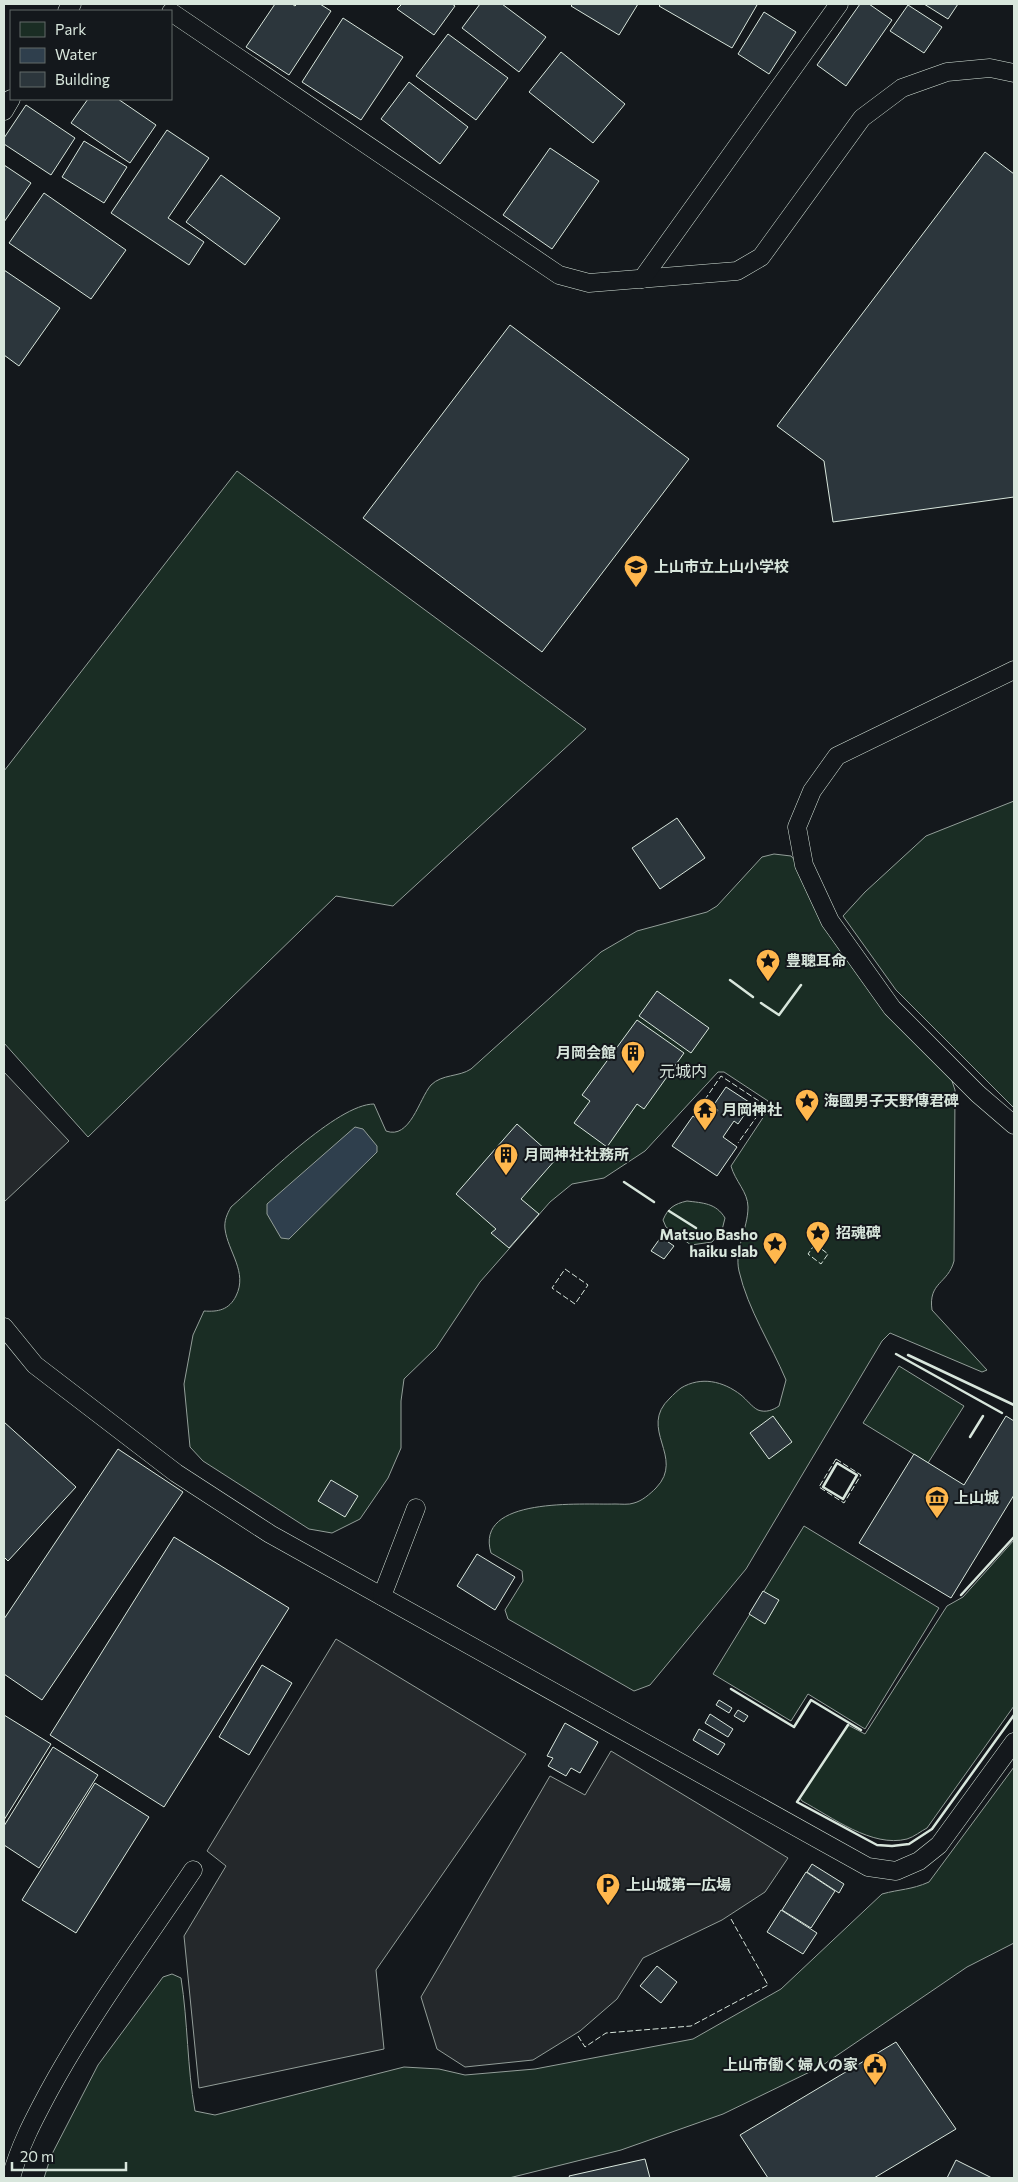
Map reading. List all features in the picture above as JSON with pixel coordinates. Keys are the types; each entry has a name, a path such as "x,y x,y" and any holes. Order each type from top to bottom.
{"lane":[{"path":"642,279 838,4"},
{"path":"172,13 559,275 589,283 737,271 761,257 862,118 902,88 947,72 990,68 1014,73"},
{"path":"1014,670 837,756 812,791 797,827 804,865 830,921 892,1008 978,1094 1014,1125"},
{"path":"4,1327 35,1365 176,1473 270,1534 868,1867 896,1871 919,1861 939,1845 1014,1742"},
{"path":"382,1596 416,1508"},
{"path":"11,2178 32,2124 87,2026 193,1870"}],"green space":[{"path":"237,471 586,729 393,906 336,896 88,1137 4,1043 4,771"},
{"path":"1014,801 1014,1108 896,990 843,916 865,892 926,836"},
{"path":"774,854 791,856 798,864 951,1078 955,1090 954,1261 951,1269 933,1294 932,1310 987,1370 982,1372 890,1333 882,1341 746,1569 650,1685 634,1691 508,1619 505,1610 523,1581 522,1571 491,1553 490,1535 499,1521 514,1513 534,1508 579,1504 630,1504 646,1497 664,1477 665,1454 658,1421 661,1409 675,1393 689,1384 704,1381 727,1386 761,1411 769,1411 779,1406 786,1380 754,1313 739,1271 738,1255 748,1207 744,1191 735,1177 731,1166 770,1107 768,1101 724,1072 718,1072 645,1151 604,1178 572,1184 550,1202 480,1282 436,1348 404,1379 401,1401 401,1448 388,1478 360,1519 332,1533 309,1529 203,1461 190,1447 184,1384 193,1335 204,1311 214,1311 226,1307 233,1301 239,1287 239,1270 225,1229 227,1215 231,1207 261,1180 320,1130 340,1116 358,1107 374,1104 386,1131 394,1132 401,1130 413,1117 427,1091 435,1081 471,1069 601,952 637,931 707,912 717,906 762,857"},
{"path":"687,1201 704,1203 718,1209 725,1218 722,1230 712,1242 691,1245 666,1227 663,1220 667,1212 675,1205"},
{"path":"899,1366 964,1406 928,1463 863,1423"},
{"path":"804,1526 939,1608 865,1729 808,1694 791,1721 713,1674"},
{"path":"1014,1540 1014,1706 927,1828 907,1839 894,1841 880,1839 853,1829 802,1801 800,1798 848,1725 865,1734 947,1606 963,1597"},
{"path":"1014,1767 1014,1943 967,1967 820,2067 723,2114 621,2150 509,2178 44,2178 51,2156 98,2065 163,1977 172,1974 181,1978 190,2078 195,2111 215,2115 404,2067 439,2069 465,2075 535,2069 693,2039 781,1989 882,1894 929,1882"}],"shaded area":[{"path":"4,1072 69,1141 4,1202"},
{"path":"336,1639 526,1754 376,1970 384,2049 199,2088 184,1936 226,1866 207,1851"},
{"name":"上山城第一広場","path":"611,1751 788,1858 765,1892 722,1920 643,1958 617,1999 580,2031 533,2060 465,2067 437,2049 421,1997 550,1776 585,1795"}],"water":[{"path":"355,1127 363,1129 377,1146 377,1152 289,1239 281,1238 267,1214 267,1204"}],"building":[{"path":"275,4 292,4 295,6 297,4 320,4 331,11 289,75 246,47"},
{"path":"402,4 452,4 455,6 434,35 397,9"},
{"path":"480,4 502,4 546,37 519,72 462,28"},
{"path":"573,4 638,4 619,35 571,6"},
{"path":"661,4 757,5 732,48 659,6"},
{"path":"860,4 869,4 892,20 846,86 817,65"},
{"path":"924,4 958,4 948,19"},
{"path":"908,5 942,27 924,53 890,31"},
{"path":"764,12 796,32 769,74 738,54"},
{"path":"343,18 403,57 361,120 302,82"},
{"path":"448,34 508,78 476,120 416,76"},
{"path":"561,52 625,104 593,143 529,92"},
{"path":"409,82 468,127 440,164 381,119"},
{"path":"87,100 119,100 156,125 130,163 71,123"},
{"path":"26,105 75,138 51,175 4,144 4,138"},
{"path":"167,130 209,158 168,218 204,242 189,265 111,213"},
{"path":"84,141 127,167 104,203 62,177"},
{"path":"550,148 599,181 552,249 503,215"},
{"path":"985,152 1014,174 1014,497 833,522 824,461 777,426"},
{"path":"4,165 31,183 4,222"},
{"path":"221,175 280,218 245,265 186,222"},
{"path":"44,193 126,250 91,299 9,243"},
{"path":"4,270 60,308 19,366 4,355"},
{"path":"510,325 689,459 542,652 363,518"},
{"path":"677,818 705,858 660,889 632,848"},
{"path":"657,991 709,1028 691,1053 639,1016"},
{"name":"月岡会館","path":"637,1020 684,1053 644,1109 637,1104 607,1147 574,1123 590,1101 582,1095"},
{"name":"月岡神社","path":"726,1087 752,1104 738,1124 734,1121 723,1137 737,1147 717,1176 672,1146 693,1116 707,1125 718,1110 713,1106"},
{"name":"月岡神社社務所","path":"517,1124 556,1159 521,1199 539,1214 509,1248 491,1233 496,1229 456,1194"},
{"path":"661,1237 674,1246 664,1259 651,1251"},
{"path":"773,1416 792,1442 769,1459 750,1433"},
{"name":"上山城","path":"1006,1416 1014,1421 1014,1495 951,1598 859,1543 914,1454 964,1485"},
{"path":"4,1422 76,1487 8,1561 4,1557"},
{"path":"118,1449 183,1492 42,1700 4,1674 4,1619"},
{"path":"331,1480 358,1496 345,1517 318,1501"},
{"path":"174,1537 289,1608 164,1807 50,1735"},
{"path":"477,1554 515,1577 495,1610 457,1586"},
{"path":"763,1591 779,1600 765,1624 749,1614"},
{"path":"262,1665 292,1683 249,1755 219,1737"},
{"path":"719,1700 732,1708 729,1713 716,1705"},
{"path":"738,1710 748,1716 744,1722 734,1716"},
{"path":"710,1714 733,1729 728,1737 705,1723"},
{"path":"4,1715 51,1744 4,1820"},
{"path":"565,1723 598,1742 580,1773 571,1768 566,1776 548,1766 553,1758 547,1756"},
{"path":"699,1729 725,1744 718,1755 693,1740"},
{"path":"53,1747 98,1775 39,1868 4,1845 4,1826"},
{"path":"95,1783 149,1817 76,1933 22,1900"},
{"path":"812,1864 844,1884 839,1893 807,1872"},
{"path":"806,1872 835,1891 811,1928 782,1910"},
{"path":"781,1910 817,1933 803,1954 767,1932"},
{"path":"657,1966 677,1982 661,2003 640,1986"},
{"name":"上山市働く婦人の家","path":"896,2042 956,2129 874,2178 768,2178 740,2135"},
{"path":"645,2159 650,2178 570,2178 569,2176"},
{"path":"956,2160 992,2178 947,2178"}],"fence":[{"path":"695,1114 721,1076 765,1105 738,1143"},
{"path":"815,1244 828,1254 821,1264 808,1254 815,1244"},
{"path":"565,1269 588,1285 575,1304 552,1288 565,1269"},
{"path":"836,1459 861,1475 844,1503 819,1487 836,1459"},
{"path":"578,2036 585,2047 606,2033 691,2026 768,1985 731,1919"}],"wall":[{"path":"730,980 753,997"},
{"path":"761,1003 779,1015 801,985"},
{"path":"624,1182 654,1202"},
{"path":"669,1211 696,1228"},
{"path":"896,1354 1002,1413"},
{"path":"908,1355 1014,1405"},
{"path":"970,1437 983,1416"},
{"path":"837,1463 857,1475 843,1499 823,1487 837,1463"},
{"path":"961,1595 1014,1537"},
{"path":"731,1689 794,1727 811,1700 861,1730"},
{"path":"848,1725 797,1802 877,1845 892,1846 909,1844 932,1829 1014,1715"}],"place":[{"name":"上山市立上山小学校","path":"636,588"},
{"name":"豊聰耳命","path":"768,982"},
{"name":"月岡会館","path":"633,1074"},
{"name":"海國男子天野傳君碑","path":"807,1122"},
{"name":"月岡神社","path":"705,1131"},
{"name":"月岡神社社務所","path":"506,1176"},
{"name":"招魂碑","path":"818,1254"},
{"name":"Matsuo Basho haiku slab","path":"775,1265"},
{"name":"上山城","path":"937,1519"},
{"name":"上山城第一広場","path":"608,1906"},
{"name":"上山市働く婦人の家","path":"875,2086"}],"district":[{"name":"元城内","path":"683,1071"}]}
